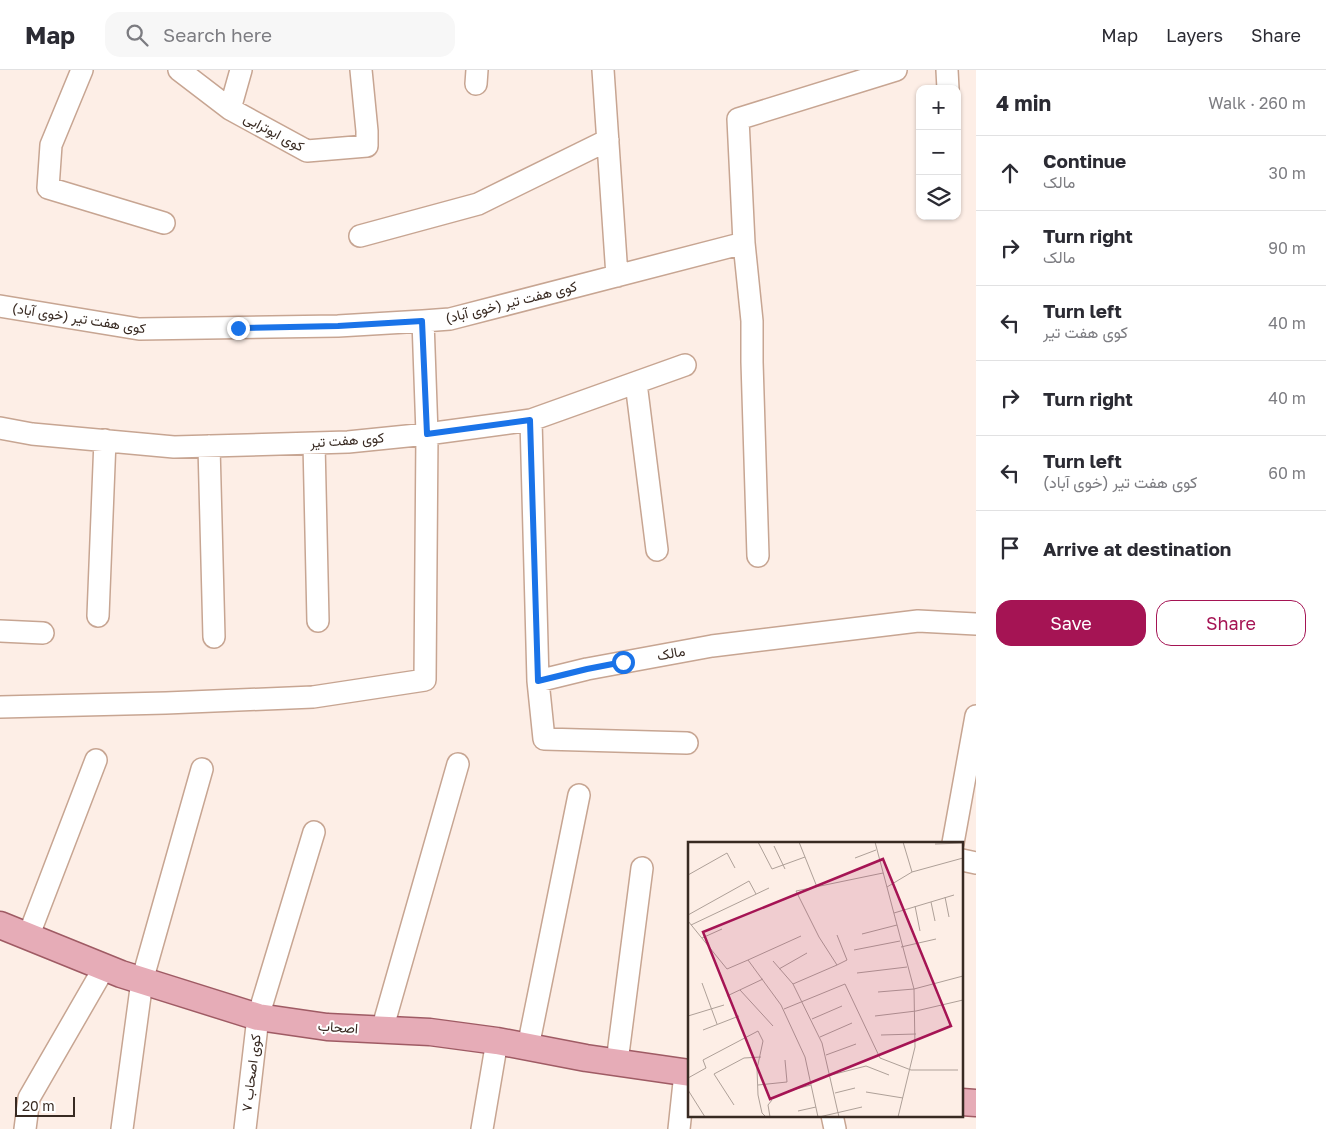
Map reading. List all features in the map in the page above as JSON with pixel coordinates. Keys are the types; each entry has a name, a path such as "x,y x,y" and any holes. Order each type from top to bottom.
{"main road":[{"name":"اصحاب","path":"0,925 104,968 258,1017 327,1027 430,1032 496,1041 687,1073"}],"street":[{"path":"82,70 51,145 48,188 164,223"},
{"name":"کوی ابوترابی","path":"180,70 230,109 307,151 367,146 361,70"},
{"path":"230,109 241,70"},
{"path":"603,70 617,276"},
{"path":"758,556 752,321 744,243 738,119 896,70"},
{"path":"947,70 948,85"},
{"path":"360,236 478,204 608,140"},
{"name":"کوی هفت تیر (خوی آباد)","path":"0,306 139,329 338,326 422,321 450,318 744,243"},
{"path":"0,707 314,697 425,680 427,434 422,321"},
{"name":"کوی هفت تیر","path":"0,428 32,434 174,446 348,442 427,434 530,420 685,365"},
{"path":"636,383 657,550"},
{"path":"530,420 538,681 544,739 687,743"},
{"path":"98,616 105,440"},
{"path":"314,443 318,621"},
{"path":"208,446 214,637"},
{"name":"مالک","path":"538,681 587,669 712,646 918,621 976,624"},
{"path":"0,631 43,634"},
{"path":"953,842 974,737 976,716"},
{"path":"28,937 96,760"},
{"path":"382,1030 458,764"},
{"path":"122,1129 142,981 202,769"},
{"path":"528,1047 579,795"},
{"name":"کوی اصحاب ۷","path":"245,1129 258,1017 314,832"},
{"path":"617,1062 642,868"},
{"path":"25,1129 29,1098 104,968"},
{"path":"482,1129 496,1041"},
{"path":"679,1129 687,1073"},
{"path":"832,1116 835,1129"}],"route":[{"path":"238,328 338,326 422,321 427,434 530,420 538,681 623,662"}]}
